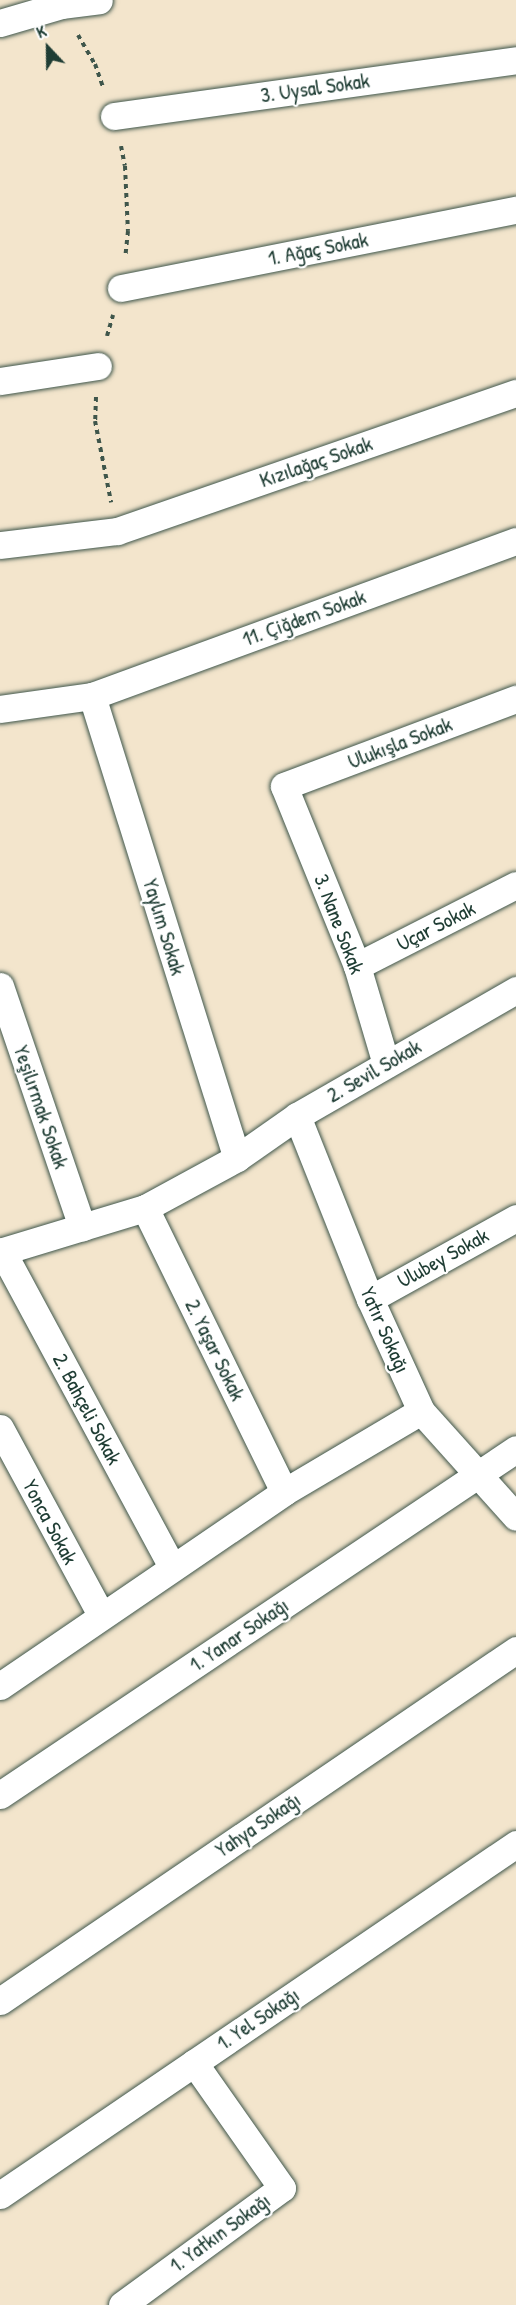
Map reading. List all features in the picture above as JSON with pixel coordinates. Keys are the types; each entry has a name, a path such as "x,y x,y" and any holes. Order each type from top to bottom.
{"street":[{"path":"0,23 60,3 99,0"},
{"name":"3. Uysal Sokak","path":"114,116 516,60"},
{"name":"1. Ağaç Sokak","path":"121,288 516,210"},
{"path":"0,381 98,366"},
{"name":"Kızılağaç Sokak","path":"0,545 117,531 516,393"},
{"name":"11. Çiğdem Sokak","path":"0,709 92,696 516,541"},
{"name":"Yaylım Sokak","path":"92,696 237,1158"},
{"name":"Ulukışla Sokak","path":"284,786 516,699"},
{"name":"3. Nane Sokak","path":"284,786 357,966 386,1064"},
{"name":"Uçar Sokak","path":"357,966 516,885"},
{"name":"Yeşilırmak Sokak","path":"0,986 82,1227"},
{"name":"2. Sevil Sokak","path":"237,1158 297,1116 516,990"},
{"name":"Yatır Sokağı","path":"297,1116 370,1299 421,1411 516,1517"},
{"name":"2. Bahçeli Sokak","path":"172,1567 1,1252 145,1208 237,1158"},
{"name":"2. Yaşar Sokak","path":"145,1208 284,1492"},
{"name":"Ulubey Sokak","path":"370,1299 516,1218"},
{"path":"0,1686 100,1615 284,1492 421,1411"},
{"name":"Yonca Sokak","path":"0,1428 100,1615"},
{"name":"1. Yanar Sokağı","path":"0,1795 516,1449"},
{"name":"Yahya Sokağı","path":"0,2001 516,1650"},
{"name":"1. Yel Sokağı","path":"0,2195 516,1844"},
{"name":"1. Yatkın Sokağı","path":"122,2305 282,2188 194,2063"}]}
